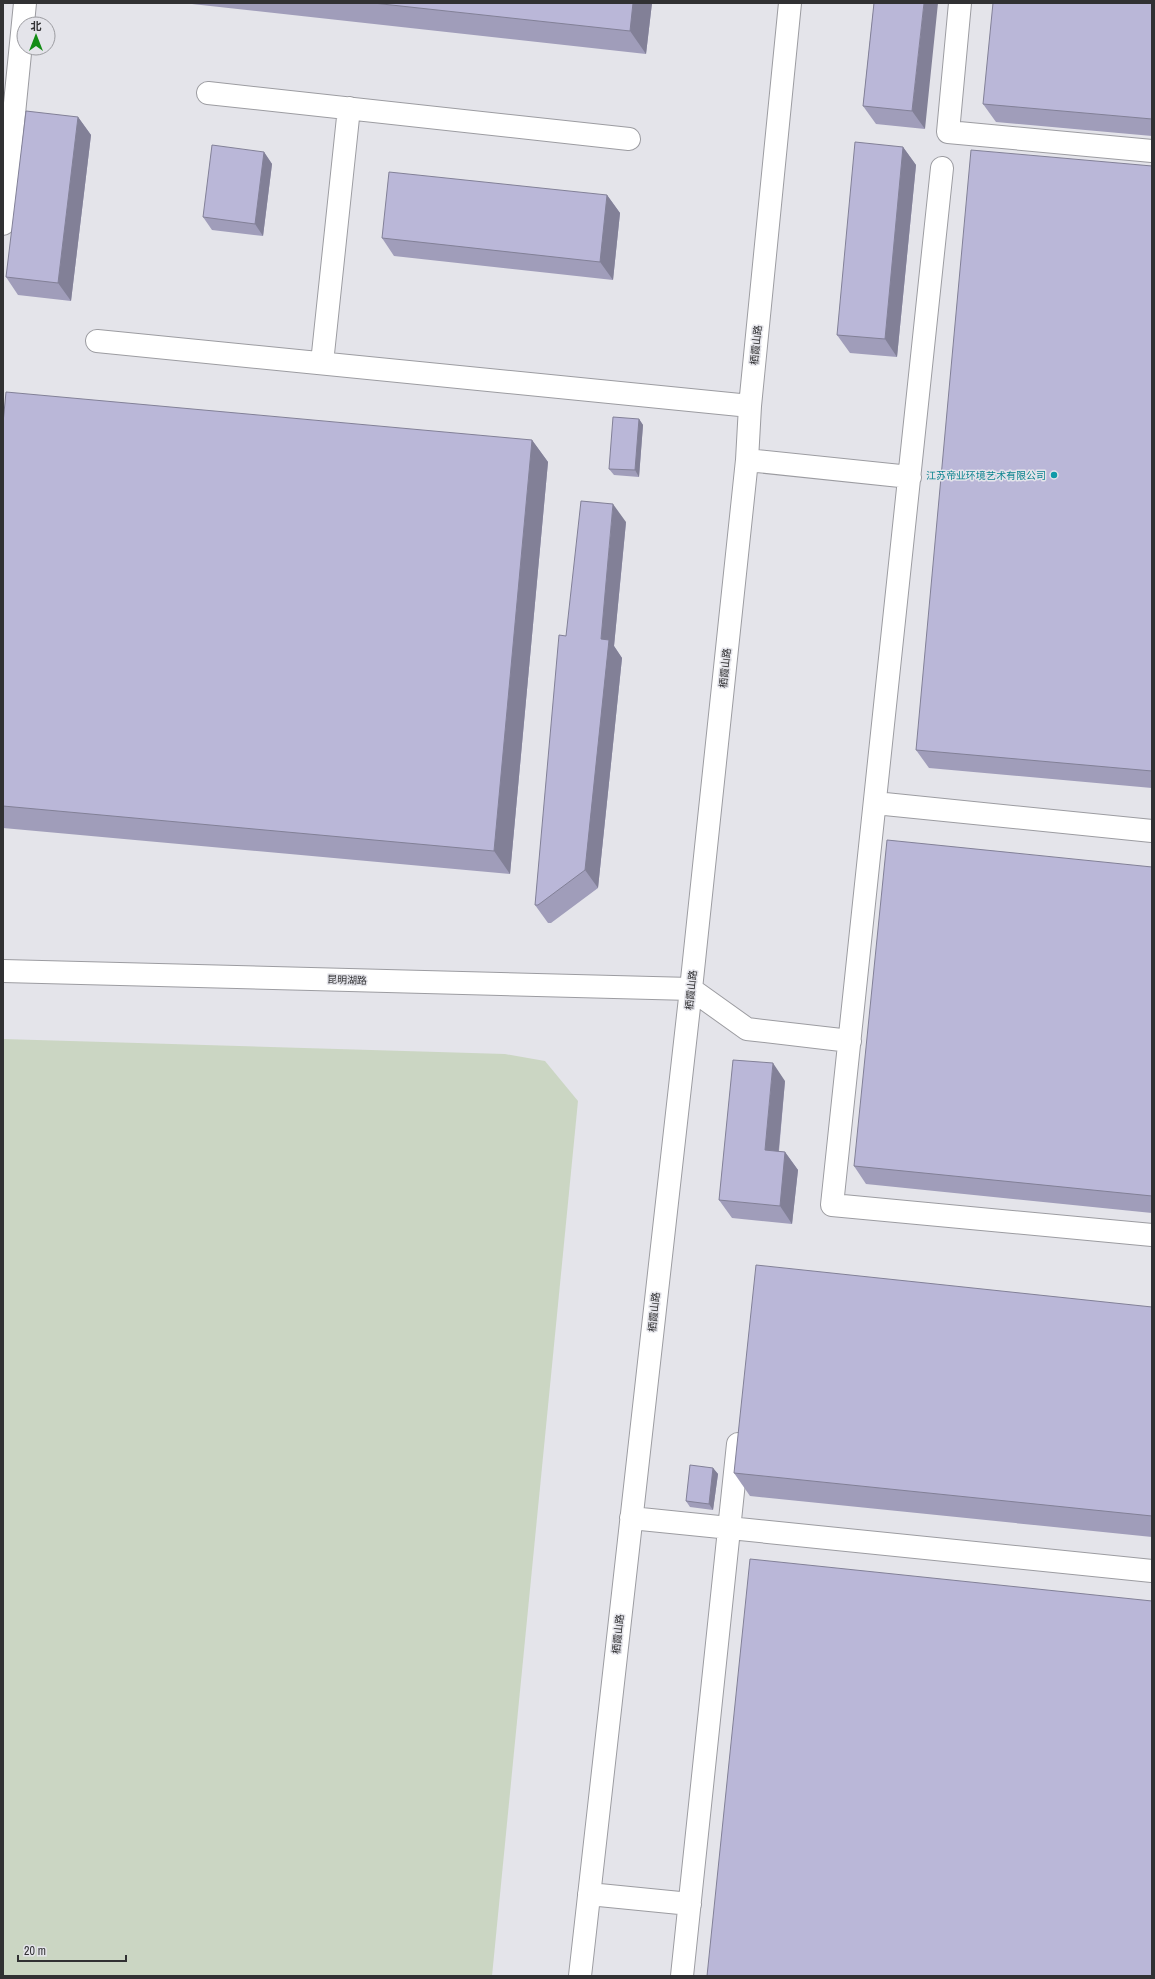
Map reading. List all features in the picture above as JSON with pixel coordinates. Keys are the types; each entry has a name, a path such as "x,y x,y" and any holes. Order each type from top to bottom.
{"street":[{"path":"3,224 25,3"},
{"name":"栖霞山路","path":"580,1976 691,989 747,460 750,406 790,3"},
{"path":"960,3 948,132 1152,151"},
{"path":"208,93 629,139"},
{"path":"322,363 349,108"},
{"path":"942,168 832,1205 1152,1235"},
{"path":"97,341 750,406"},
{"path":"747,460 910,477"},
{"path":"875,803 1152,831"},
{"name":"昆明湖路","path":"3,971 691,989"},
{"path":"691,989 747,1029 850,1040"},
{"path":"682,1976 740,1427"},
{"path":"631,1518 1152,1571"},
{"path":"589,1894 690,1904"}],"green space":[{"path":"3,1039 505,1054 545,1061 578,1101 492,1976 3,1976"}],"building":[{"path":"373,3 633,3 630,31"},
{"path":"874,3 924,3 912,111 863,106"},
{"path":"993,3 1152,3 1152,119 983,104"},
{"path":"26,111 78,117 58,283 6,277"},
{"path":"855,142 903,147 885,339 837,335"},
{"path":"212,145 264,152 255,224 203,217"},
{"name":"江苏帝业环境艺术有限公司","path":"971,150 1152,166 1152,771 916,750"},
{"path":"389,172 607,195 600,262 382,238"},
{"path":"6,392 532,440 494,851 3,806 3,423"},
{"path":"613,417 639,419 635,470 609,469"},
{"path":"581,501 613,504 601,639 609,640 585,870 538,905 535,905 559,635 566,636"},
{"path":"887,840 1152,867 1152,1196 854,1166"},
{"path":"733,1060 773,1063 765,1150 785,1152 780,1206 719,1200"},
{"path":"756,1265 1152,1307 1152,1516 734,1473"},
{"path":"690,1465 713,1468 709,1504 686,1501"},
{"path":"750,1559 1152,1601 1152,1976 707,1976"}],"place":[{"name":"江苏帝业环境艺术有限公司","path":"1054,475"}]}
